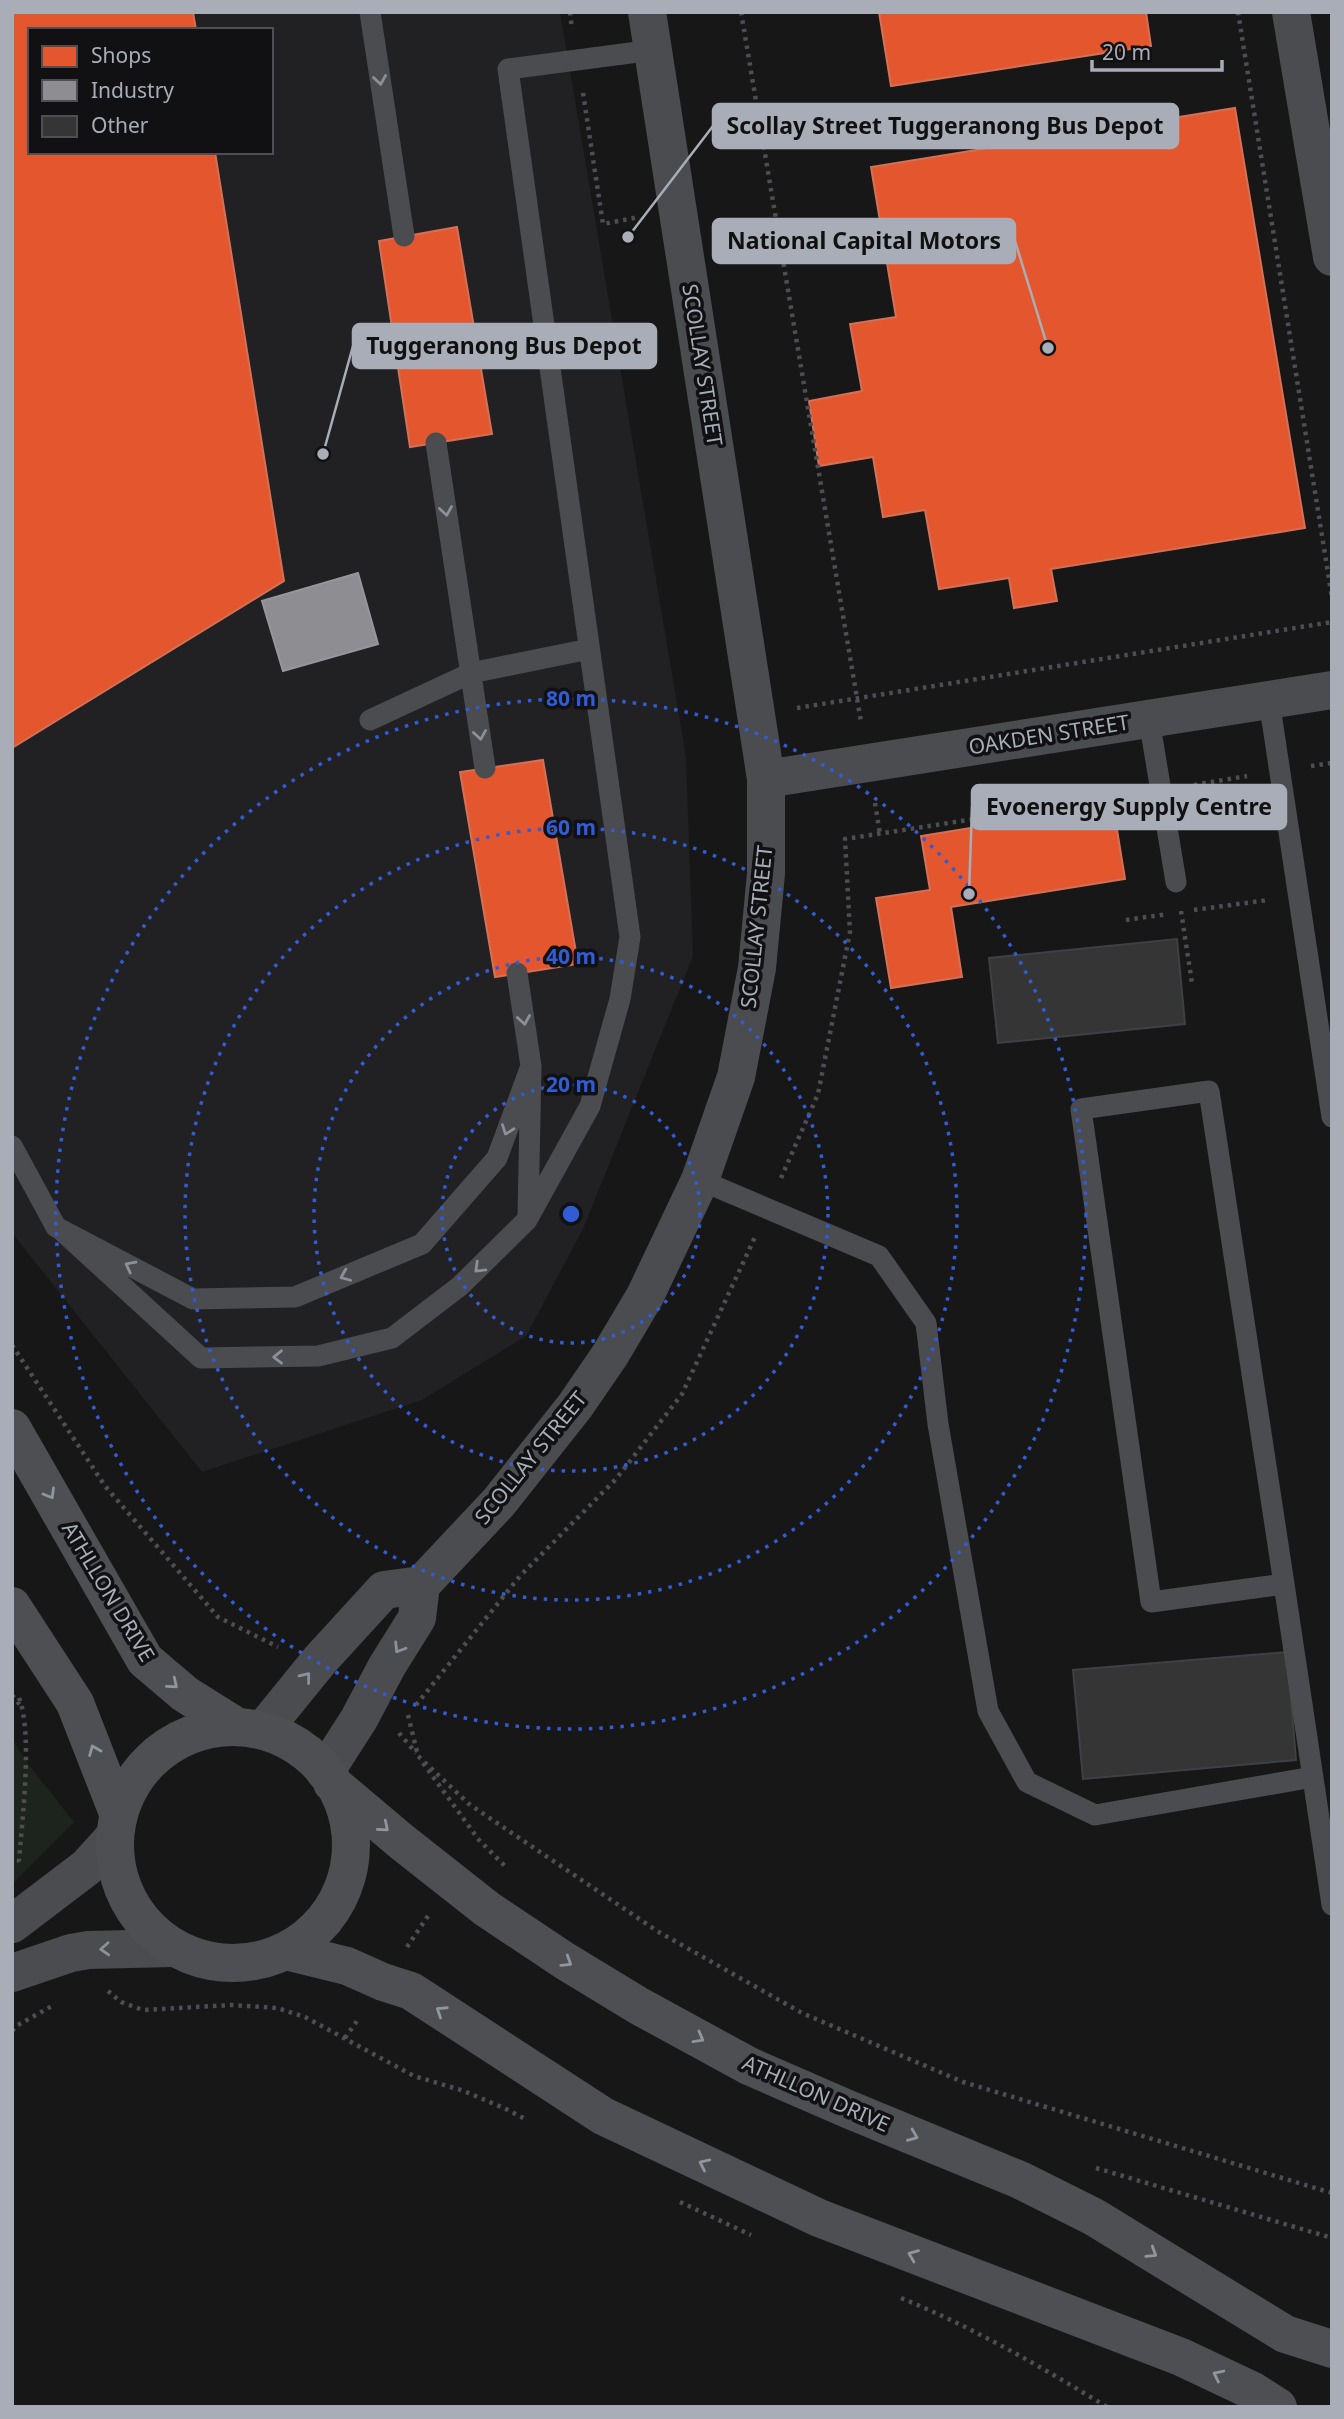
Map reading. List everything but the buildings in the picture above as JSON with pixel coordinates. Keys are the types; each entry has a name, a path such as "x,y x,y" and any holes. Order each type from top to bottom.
{"main road":[{"name":"ATHLLON DRIVE","path":"12,1428 145,1660 185,1695 249,1728"},
{"path":"12,1606 75,1703 116,1825"},
{"path":"209,1728 249,1728 288,1740 311,1755 343,1800 351,1828 351,1858 344,1887 330,1913 310,1935 286,1951 259,1961 229,1964 200,1959 173,1948 150,1930 132,1908 120,1882 114,1859 116,1825 128,1790 143,1767 162,1750 184,1736 209,1728"},
{"name":"ATHLLON DRIVE","path":"328,1778 402,1842 487,1909 639,2006 749,2066 1020,2180 1094,2217 1285,2334 1332,2349"},
{"path":"286,1951 346,1966 411,1992 603,2116 819,2218 1181,2357 1278,2407"}],"street":[{"name":"SCOLLAY STREET","path":"421,1585 499,1502 575,1406 610,1355 645,1296 700,1180 736,1077 757,968 766,874 766,779 648,12"},
{"path":"1291,12 1332,257"},
{"name":"OAKDEN STREET","path":"766,779 1332,690"},
{"path":"249,1728 320,1660 384,1590 421,1585 417,1619 328,1778"},
{"path":"12,1924 87,1867 116,1825"},
{"path":"12,1973 79,1952 173,1948"}],"lane":[{"path":"370,12 404,236"},
{"path":"12,1146 56,1227 201,1358 318,1356 392,1338 460,1286 527,1220 590,1106 620,999 630,937 508,69 653,50"},
{"path":"436,443 485,768"},
{"path":"370,720 471,673 589,649"},
{"path":"1269,700 1332,1117"},
{"path":"1149,719 1176,881"},
{"path":"517,973 530,1066 527,1220"},
{"path":"60,1229 193,1299 295,1297 422,1244 497,1157 530,1066"},
{"path":"1284,1584 1151,1602 1081,1109 1209,1091 1284,1584 1312,1777 1332,1905"},
{"path":"700,1180 879,1256 926,1323 938,1424 988,1711 1027,1782 1095,1815 1312,1777"}],"path":[{"path":"570,12 603,224 678,209"},
{"path":"741,12 880,834"},
{"path":"1238,12 1332,598"},
{"path":"756,714 1332,622"},
{"path":"1332,763 845,839 850,932 818,1094 682,1394 616,1479 520,1576 408,1715 418,1756 469,1804 646,1924 802,2013 963,2082 1332,2193"},
{"path":"1176,881 1192,983"},
{"path":"1126,920 1298,896"},
{"path":"12,1345 105,1486 218,1617 276,1646 320,1660"},
{"path":"12,1695 23,1708 25,1760 19,1861 44,1899"},
{"path":"345,2038 479,1840 418,1756 369,1702"},
{"path":"79,1952 102,1987 121,2002 142,2010 232,2005 277,2008 305,2017 414,2076 464,2091 529,2121"},
{"path":"675,2199 758,2238"},
{"path":"897,2296 948,2317 1107,2407"}],"shaded area":[{"path":"12,12 560,12 686,757 693,956 583,1229 526,1336 422,1400 202,1472 12,1233"},
{"path":"12,1738 25,1760 74,1822 12,1884"}],"place":[{"name":"Scollay Street Tuggeranong Bus Depot","path":"628,237"},
{"name":"National Capital Motors","path":"1048,348"},
{"name":"Tuggeranong Bus Depot","path":"323,454"},
{"name":"Evoenergy Supply Centre","path":"969,894"}]}
